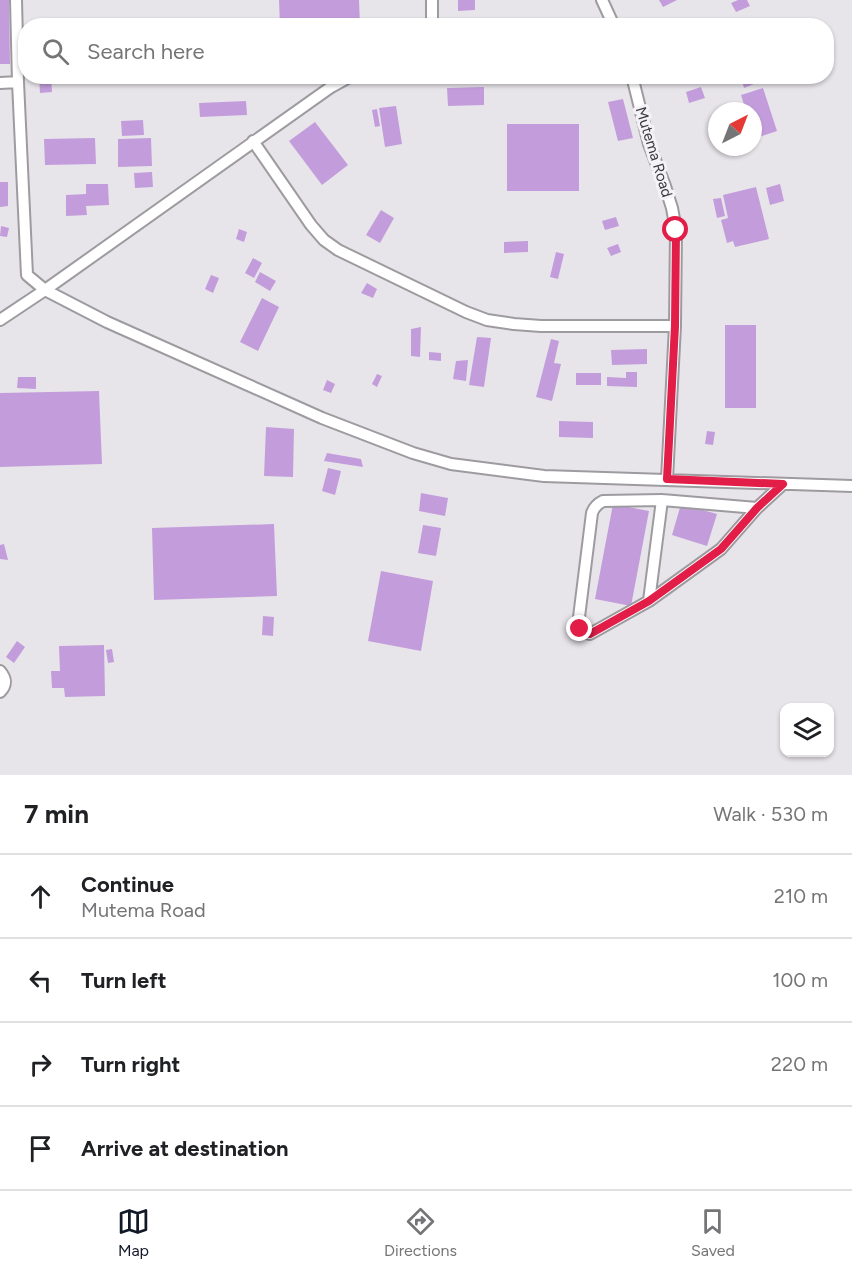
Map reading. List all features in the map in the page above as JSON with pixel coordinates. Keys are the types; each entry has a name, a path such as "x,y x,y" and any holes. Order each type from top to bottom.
{"street":[{"path":"0,83 18,82 16,0"},
{"path":"432,0 432,18"},
{"path":"602,0 610,18"},
{"path":"18,84 27,275 45,290 107,322 312,413 413,453 451,464 530,475 852,486"},
{"path":"0,320 336,84"},
{"name":"Mutema Road","path":"634,84 649,144 672,208 676,230 675,326 667,479"},
{"path":"254,141 311,225 324,240 338,250 466,312 487,320 532,326 675,326"},
{"path":"757,508 662,500 603,501 594,507 578,625 580,629 590,634 649,601 721,549 757,508 783,484"},
{"path":"649,601 662,500"},
{"path":"0,671 5,682 0,692"}],"building":[{"path":"0,0 9,0 10,64 0,64"},
{"path":"279,0 359,0 360,18 280,18"},
{"path":"458,0 475,0 475,10 458,11"},
{"path":"659,0 677,0 663,7"},
{"path":"747,0 750,6 736,12 731,3"},
{"path":"39,84 52,84 52,92 40,93"},
{"path":"484,87 484,105 448,106 447,88"},
{"path":"701,87 705,98 689,103 686,92"},
{"path":"763,88 777,131 762,136 762,102 743,102 741,95"},
{"path":"623,99 633,138 618,141 608,102"},
{"path":"246,101 247,115 200,117 199,103"},
{"path":"396,106 402,144 385,147 379,108"},
{"path":"377,109 380,126 375,127 372,110"},
{"path":"143,120 144,135 122,136 121,121"},
{"path":"315,122 348,165 322,185 289,141"},
{"path":"507,124 579,124 579,191 507,191"},
{"path":"95,138 96,164 45,165 44,139"},
{"path":"151,138 152,166 118,167 118,139"},
{"path":"152,172 153,187 135,188 134,173"},
{"path":"0,182 8,182 8,206 0,207"},
{"path":"86,184 108,184 109,205 86,206 87,215 66,216 66,195 86,194"},
{"path":"780,184 784,201 770,205 766,188"},
{"path":"756,187 769,239 735,247 733,241 727,243 721,220 728,218 723,195"},
{"path":"721,198 725,216 717,218 713,199"},
{"path":"381,210 394,218 380,243 366,235"},
{"path":"616,217 619,226 605,230 602,221"},
{"path":"1,226 9,228 7,237 0,236"},
{"path":"239,229 247,232 244,242 236,239"},
{"path":"528,241 528,252 504,253 504,242"},
{"path":"618,244 621,252 611,256 607,248"},
{"path":"556,252 564,254 558,279 550,277"},
{"path":"253,258 262,263 254,278 245,273"},
{"path":"260,272 276,281 270,291 255,282"},
{"path":"211,275 219,278 213,293 205,289"},
{"path":"367,283 377,289 373,298 361,293"},
{"path":"262,298 279,307 258,351 240,342"},
{"path":"725,325 756,325 756,408 725,408"},
{"path":"421,327 420,357 411,356 411,329"},
{"path":"477,337 491,338 484,387 469,385"},
{"path":"551,339 559,341 554,363 561,364 552,401 536,397"},
{"path":"647,349 647,364 612,365 611,350"},
{"path":"429,352 441,353 441,361 429,360"},
{"path":"468,360 466,381 453,379 456,361"},
{"path":"626,372 637,372 637,387 607,386 607,377 626,378"},
{"path":"576,373 601,373 601,385 576,385"},
{"path":"377,374 382,376 377,387 372,384"},
{"path":"18,377 36,377 36,389 17,388"},
{"path":"327,380 335,384 331,393 323,390"},
{"path":"99,391 102,464 0,467 0,393"},
{"path":"559,421 593,422 593,438 559,437"},
{"path":"266,427 294,429 293,477 264,476"},
{"path":"707,431 715,432 713,445 705,444"},
{"path":"327,453 361,459 363,467 324,461"},
{"path":"328,468 341,471 335,495 322,491"},
{"path":"421,493 448,498 445,516 419,511"},
{"path":"613,504 649,511 631,606 595,599"},
{"path":"681,504 717,514 707,546 672,535"},
{"path":"274,524 277,596 154,600 152,528"},
{"path":"423,525 441,528 436,556 418,553"},
{"path":"4,544 8,560 0,559 0,545"},
{"path":"381,571 433,581 421,651 368,641"},
{"path":"263,616 274,617 273,636 262,635"},
{"path":"17,641 25,647 14,663 6,657"},
{"path":"104,645 105,696 65,697 64,688 52,688 51,671 60,671 59,646"},
{"path":"112,649 114,662 108,663 106,650"}],"route":[{"path":"580,629 590,634 649,601 721,549 757,508 783,484 667,479 675,326 676,230"}]}
